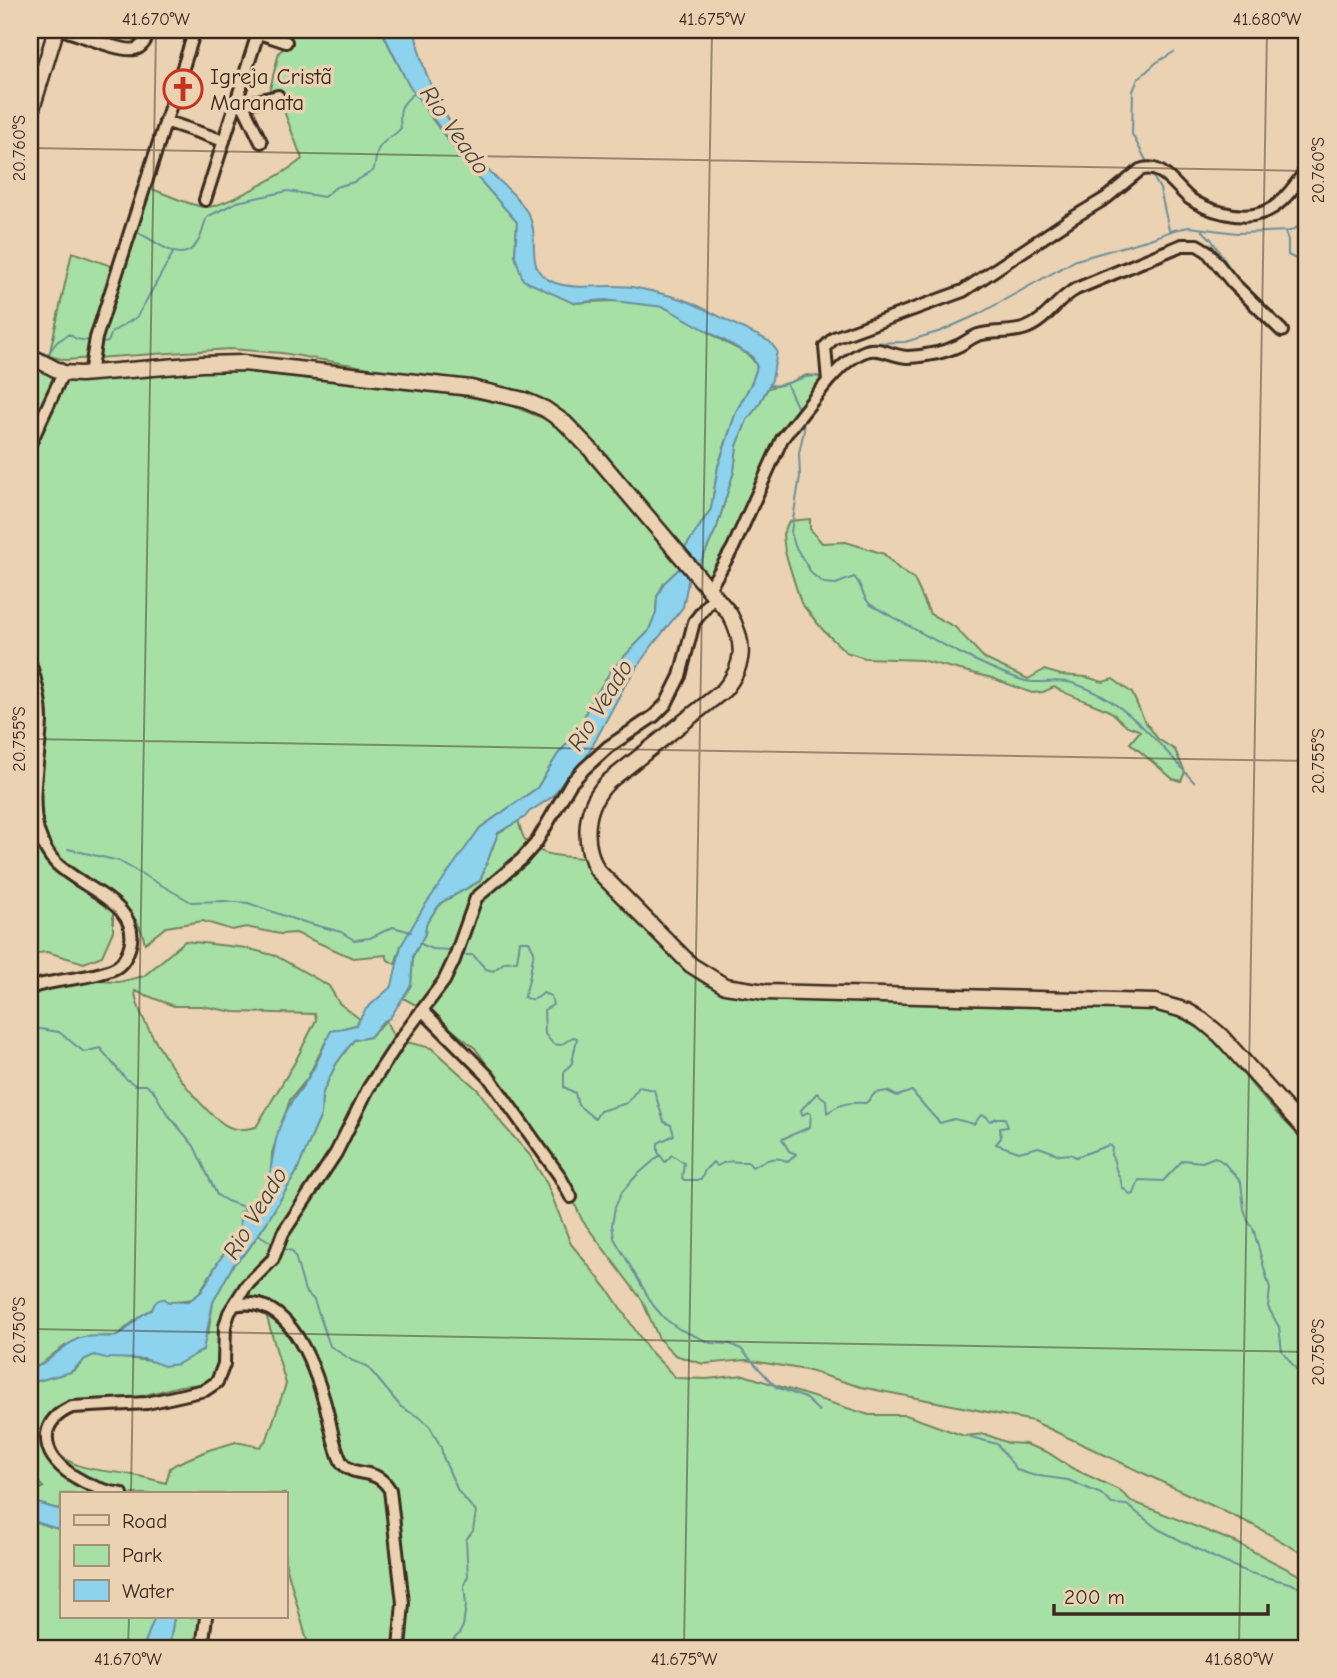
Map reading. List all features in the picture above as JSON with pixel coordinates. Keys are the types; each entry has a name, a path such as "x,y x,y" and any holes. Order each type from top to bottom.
{"main road":[{"path":"30,115 56,30"},
{"path":"30,356 63,373 90,374 202,364 255,363 471,388 524,400 545,409 565,423 592,450 729,613 740,637 739,667 724,690 598,791 590,806 587,823 590,857 597,870 691,965 725,986 765,992 1155,1002 1187,1012 1220,1035 1307,1132"}],"street":[{"path":"64,30 128,51 139,48 149,30"},
{"path":"90,374 96,338 195,30"},
{"path":"205,200 224,141 240,105 256,31 286,42"},
{"path":"240,105 278,96"},
{"path":"240,105 261,142"},
{"path":"165,121 224,141"},
{"path":"828,381 825,347 834,338 963,291 1106,198 1140,170 1157,169 1200,206 1244,217 1256,216 1274,208 1307,168"},
{"path":"113,1492 99,1489 60,1465 49,1448 49,1425 61,1412 72,1407 89,1404 138,1404 211,1387 222,1371 225,1326 229,1312 246,1286 273,1259 283,1233 336,1153 361,1100 449,972 476,898 488,885 522,859 536,843 567,790 584,769 608,747 654,716 666,704 680,676 694,622 712,592 782,439 828,381 866,351 899,356 926,355 952,348 982,334 1004,334 1026,328 1037,323 1066,295 1182,244 1197,245 1207,251 1233,283 1282,331"},
{"path":"30,444 63,373"},
{"path":"30,663 41,717 34,792 40,837 48,853 68,874 110,901 127,917 131,933 130,948 117,967 30,988"},
{"path":"422,1010 488,1076 559,1175 571,1197"},
{"path":"235,1305 257,1303 267,1306 287,1323 316,1374 342,1462 351,1469 380,1477 390,1490 403,1603 399,1648"},
{"path":"202,1648 206,1618"}],"green space":[{"path":"292,30 384,30 397,61 426,111 517,222 515,256 573,303 643,302 666,308 745,352 751,358 757,367 736,412 718,466 711,509 683,551 563,416 463,384 282,353 230,349 65,360 49,356 72,252 122,270 146,187 190,203 212,206 254,189 302,159 281,103 267,101 279,52 290,44"},
{"path":"30,358 59,370 149,365 347,375 507,404 550,421 567,434 681,567 664,583 657,597 656,613 648,632 612,669 587,709 582,726 558,754 537,788 480,828 401,946 395,964 388,960 386,955 353,958 296,933 280,934 246,927 232,930 203,921 166,927 145,943 137,922 122,905 113,913 113,931 102,956 84,963 47,952 30,954"},
{"path":"807,375 825,380 810,413 781,444 750,500 729,541 714,588 698,568 717,527 734,471 737,446 747,420 768,388"},
{"path":"810,519 810,529 822,543 846,542 884,554 914,579 930,614 955,627 985,659 1028,679 1044,670 1103,682 1113,679 1132,693 1144,720 1158,739 1175,750 1185,772 1181,781 1173,779 1130,743 1140,731 1124,724 1111,712 1054,687 1032,693 992,678 921,660 865,658 846,652 801,603 785,552 783,534 789,521"},
{"path":"518,821 524,838 535,849 583,858 591,873 691,975 722,992 758,999 1157,1008 1178,1016 1210,1037 1307,1144 1307,1556 1253,1525 1033,1421 861,1387 806,1370 746,1360 703,1364 675,1355 659,1339 642,1300 582,1220 556,1161 475,1048 431,1013 403,998 411,985 413,956 425,934 426,924 442,902 480,881 498,833"},
{"path":"185,941 246,948 276,956 329,986 339,1003 361,1020 356,1025 331,1031 307,1079 290,1100 272,1153 271,1178 262,1203 255,1213 239,1212 241,1225 237,1237 196,1298 171,1301 153,1308 116,1337 96,1337 67,1345 30,1370 30,991 75,980 119,982 144,976","holes":["135,991 174,1006 202,1006 234,1012 315,1014 316,1020 295,1062 256,1127 229,1127 202,1104 157,1044 138,1005"]},
{"path":"386,1020 398,1040 431,1048 478,1090 503,1125 529,1154 547,1184 571,1244 609,1291 648,1349 676,1378 707,1379 744,1375 869,1415 906,1415 964,1436 985,1434 1008,1443 1025,1444 1047,1452 1072,1468 1119,1490 1131,1501 1235,1542 1303,1577 1307,1581 1307,1648 309,1648 287,1568 287,1492 60,1492 60,1510 30,1501 30,1483 40,1489 43,1487 30,1474 30,1383 75,1370 85,1359 94,1355 151,1361 208,1334 213,1302 233,1265 247,1251 267,1222 296,1173 321,1115 322,1094 336,1064 354,1040 370,1037","holes":["254,1300 262,1300 286,1384 267,1439 260,1447 236,1442 209,1450 170,1468 166,1483 80,1466 51,1448 53,1419 80,1403 130,1399 180,1386 202,1384 211,1378 219,1369 230,1311"]},
{"path":"30,1520 60,1530 60,1618 155,1618 143,1648 30,1648"},
{"path":"174,1618 202,1618 196,1648 169,1648"}],"water":[{"name":"Rio Veado","path":"384,30 415,30 423,65 447,118 469,149 517,198 527,212 533,232 535,261 543,276 563,285 627,286 680,299 761,337 770,342 777,351 772,380 747,420 737,446 734,471 717,527 698,568 683,551 711,509 718,467 736,412 757,367 752,356 664,307 605,300 573,303 523,280 515,256 517,222 469,168 408,84"},
{"path":"681,567 689,577 683,607 625,685 586,758 552,797 498,833 480,881 442,902 426,924 425,934 413,956 411,985 390,1018 382,1022 370,1037 354,1040 336,1064 322,1094 321,1115 296,1173 267,1222 247,1251 233,1265 213,1302 203,1350 178,1364 164,1366 145,1359 94,1355 85,1359 71,1372 30,1383 30,1370 73,1341 84,1337 117,1336 152,1310 158,1300 189,1301 201,1292 220,1259 237,1237 239,1212 248,1210 255,1213 261,1203 283,1118 311,1074 331,1031 356,1025 366,1009 392,986 401,946 423,908 480,828 537,788 558,754 582,726 587,709 612,669 648,632 656,613 657,597 664,583"},
{"path":"30,1501 60,1510 60,1530 30,1520"},
{"path":"155,1618 174,1618 169,1648 143,1648"}],"waterway":[{"path":"1148,164 1132,134 1133,91 1138,79 1157,62 1174,52"},
{"path":"139,233 164,248 179,253 187,252 200,238 207,217 237,202 288,191 324,197 336,187 354,182 373,171 379,148 401,128 402,107 416,92"},
{"path":"1151,173 1160,189 1169,230"},
{"path":"855,350 867,343 905,342 941,331 979,314 1076,260 1189,227 1237,233 1290,231 1302,225 1307,217 1307,207"},
{"path":"1201,229 1211,239 1238,281"},
{"path":"1285,232 1288,255 1302,262 1307,269"},
{"path":"102,343 108,342 112,332 137,317 173,253"},
{"path":"48,354 57,342 69,334 76,339 89,341"},
{"path":"30,396 39,367"},
{"path":"770,385 807,377 822,377"},
{"path":"787,385 799,411"},
{"path":"802,419 804,430 799,453 800,476 791,532 795,546 812,574 824,583 836,584 854,577 871,605 981,663 1025,681 1072,683 1107,699 1139,723 1194,782"},
{"path":"68,849 119,861 191,902 248,903 341,932 354,940 370,938 393,927 411,932"},
{"path":"463,955 473,955 486,969 493,971 505,962 517,961 520,941 529,941 534,951 524,997 535,999 543,993 551,996 553,1005 544,1010 545,1034 553,1044 561,1045 573,1037 577,1038 572,1063 564,1072 564,1087 575,1093 578,1105 595,1119 600,1111 627,1103 639,1087 654,1090 664,1122 671,1125 674,1135 658,1143 658,1152 665,1162 672,1155 684,1163 684,1180 701,1180 705,1170 713,1162 717,1166 729,1161 748,1162 752,1167 775,1158 788,1162 796,1154 789,1151 782,1139 810,1127 811,1114 808,1112 802,1115 801,1110 817,1093 826,1100 827,1113 846,1104 866,1103 875,1093 887,1091 897,1096 912,1091 940,1123 954,1119 974,1124 981,1115 990,1121 1005,1118 1008,1127 1000,1128 1001,1138 996,1144 1019,1152 1039,1147 1060,1155 1070,1154 1076,1157 1109,1145 1122,1187 1131,1195 1134,1194 1139,1180 1163,1181 1183,1160 1202,1162 1215,1157 1241,1182 1244,1209 1253,1228 1270,1289 1268,1307 1279,1327 1282,1351 1300,1374 1305,1375 1307,1368"},
{"path":"419,943 432,949 451,950"},
{"path":"30,1032 34,1028 59,1032 84,1052 100,1048 125,1078 135,1085 146,1085 153,1090 166,1112 194,1146 217,1195 253,1214"},
{"path":"659,1156 622,1192 615,1207 612,1225 614,1238 653,1305 679,1329 711,1343 730,1344 741,1349 776,1387 805,1398 819,1411"},
{"path":"258,1234 272,1243"},
{"path":"281,1248 292,1251 295,1256 305,1291 314,1300 330,1346 353,1361 367,1366 401,1407 430,1427 458,1491 476,1512 473,1531 466,1540 468,1576 464,1585 466,1605 463,1626 451,1648"},
{"path":"971,1437 997,1444 1017,1470 1068,1480 1101,1494 1112,1504 1127,1505 1158,1529 1217,1559 1250,1573 1307,1590"}],"place":[{"name":"Igreja Cristã Maranata","path":"183,89"}]}
